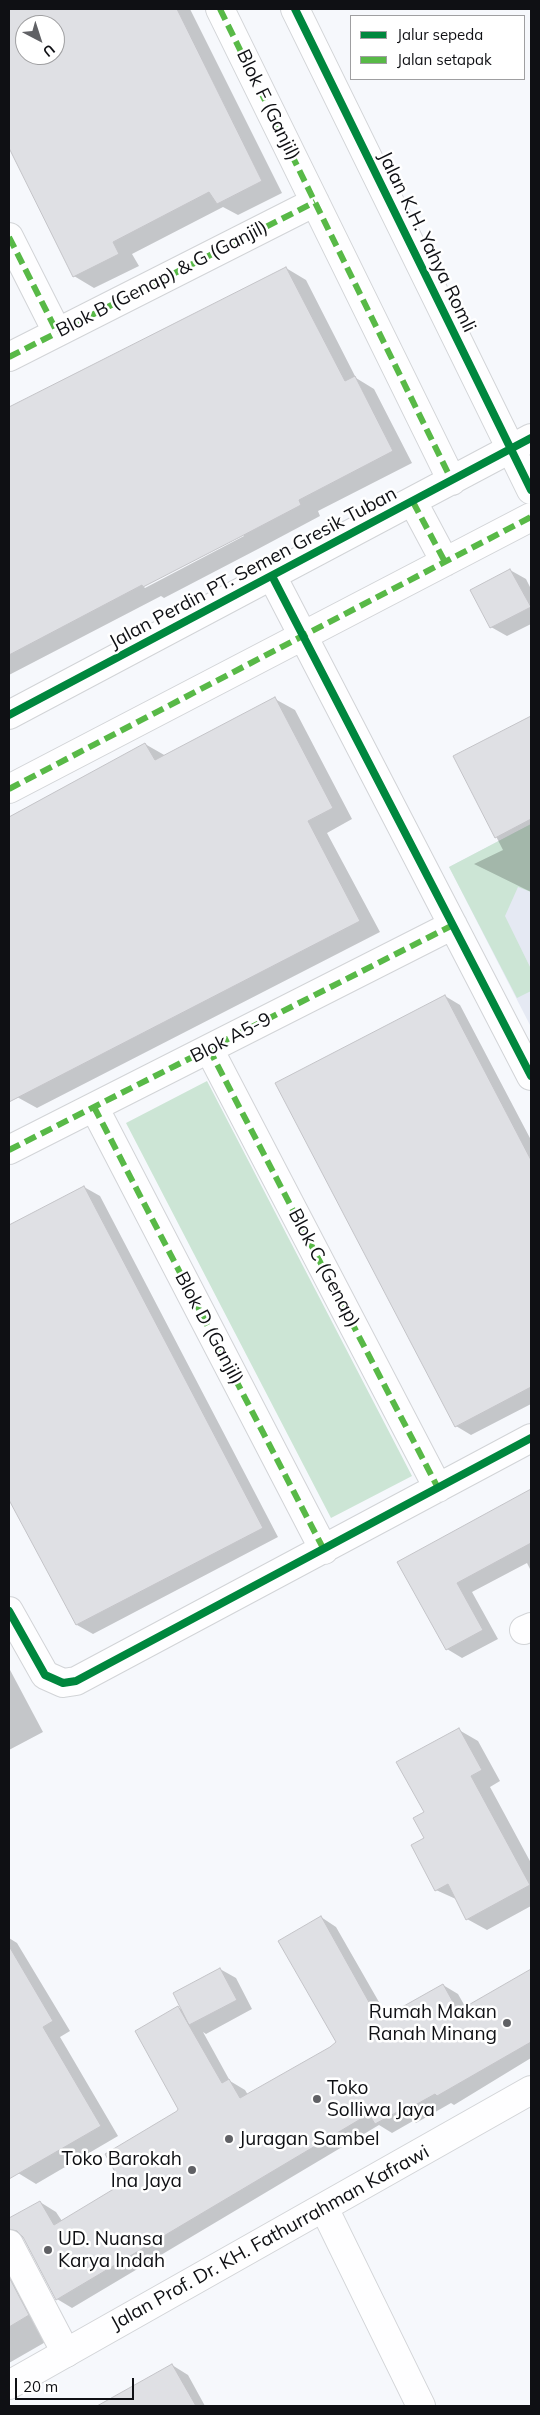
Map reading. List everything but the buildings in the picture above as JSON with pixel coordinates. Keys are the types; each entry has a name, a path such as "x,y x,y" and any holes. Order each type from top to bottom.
{"street":[{"name":"Blok F (Ganjil)","path":"220,9 452,481"},
{"name":"Jalan K.H. Yahya Romli","path":"294,9 521,444 531,490"},
{"name":"Blok B (Genap) & G (Ganjil)","path":"9,356 315,202"},
{"path":"9,237 57,332"},
{"name":"Jalan Perdin PT. Semen Gresik Tuban","path":"9,714 521,444"},
{"path":"413,502 445,562"},
{"path":"9,789 531,517"},
{"path":"272,576 531,1076"},
{"name":"Blok A5-9","path":"9,1150 453,925"},
{"name":"Blok C (Genap)","path":"209,1049 438,1488"},
{"name":"Blok D (Ganjil)","path":"94,1107 324,1550"},
{"path":"9,1611 45,1675 54,1681 63,1683 81,1679 531,1438"},
{"name":"Jalan Prof. Dr. KH. Fathurrahman Kafrawi","path":"9,2385 531,2090"},
{"path":"324,2208 421,2406"},
{"path":"9,2244 66,2353"}],"shaded area":[{"path":"531,824 531,1027 449,867"}],"green space":[{"path":"531,824 531,892 518,887 505,916 531,969 531,991 517,998 449,867"},
{"path":"207,1081 412,1476 331,1518 126,1123"}],"marked path":[{"path":"220,9 452,481"},
{"path":"9,357 315,202"},
{"path":"9,237 57,332"},
{"path":"413,502 445,562"},
{"path":"9,789 531,517"},
{"path":"9,1150 453,925"},
{"path":"209,1049 438,1488"},
{"path":"94,1107 324,1550"}],"cycle path":[{"path":"295,9 531,490"},
{"path":"9,715 531,438"},
{"path":"272,576 531,1076"},
{"path":"9,1611 45,1675 63,1683 76,1681 531,1438"}],"place":[{"name":"Rumah Makan Ranah Minang","path":"507,2023"},
{"name":"Toko Solliwa Jaya","path":"317,2099"},
{"name":"Juragan Sambel","path":"229,2139"},
{"name":"Toko Barokah Ina Jaya","path":"192,2170"},
{"name":"UD. Nuansa Karya Indah","path":"48,2250"}]}
